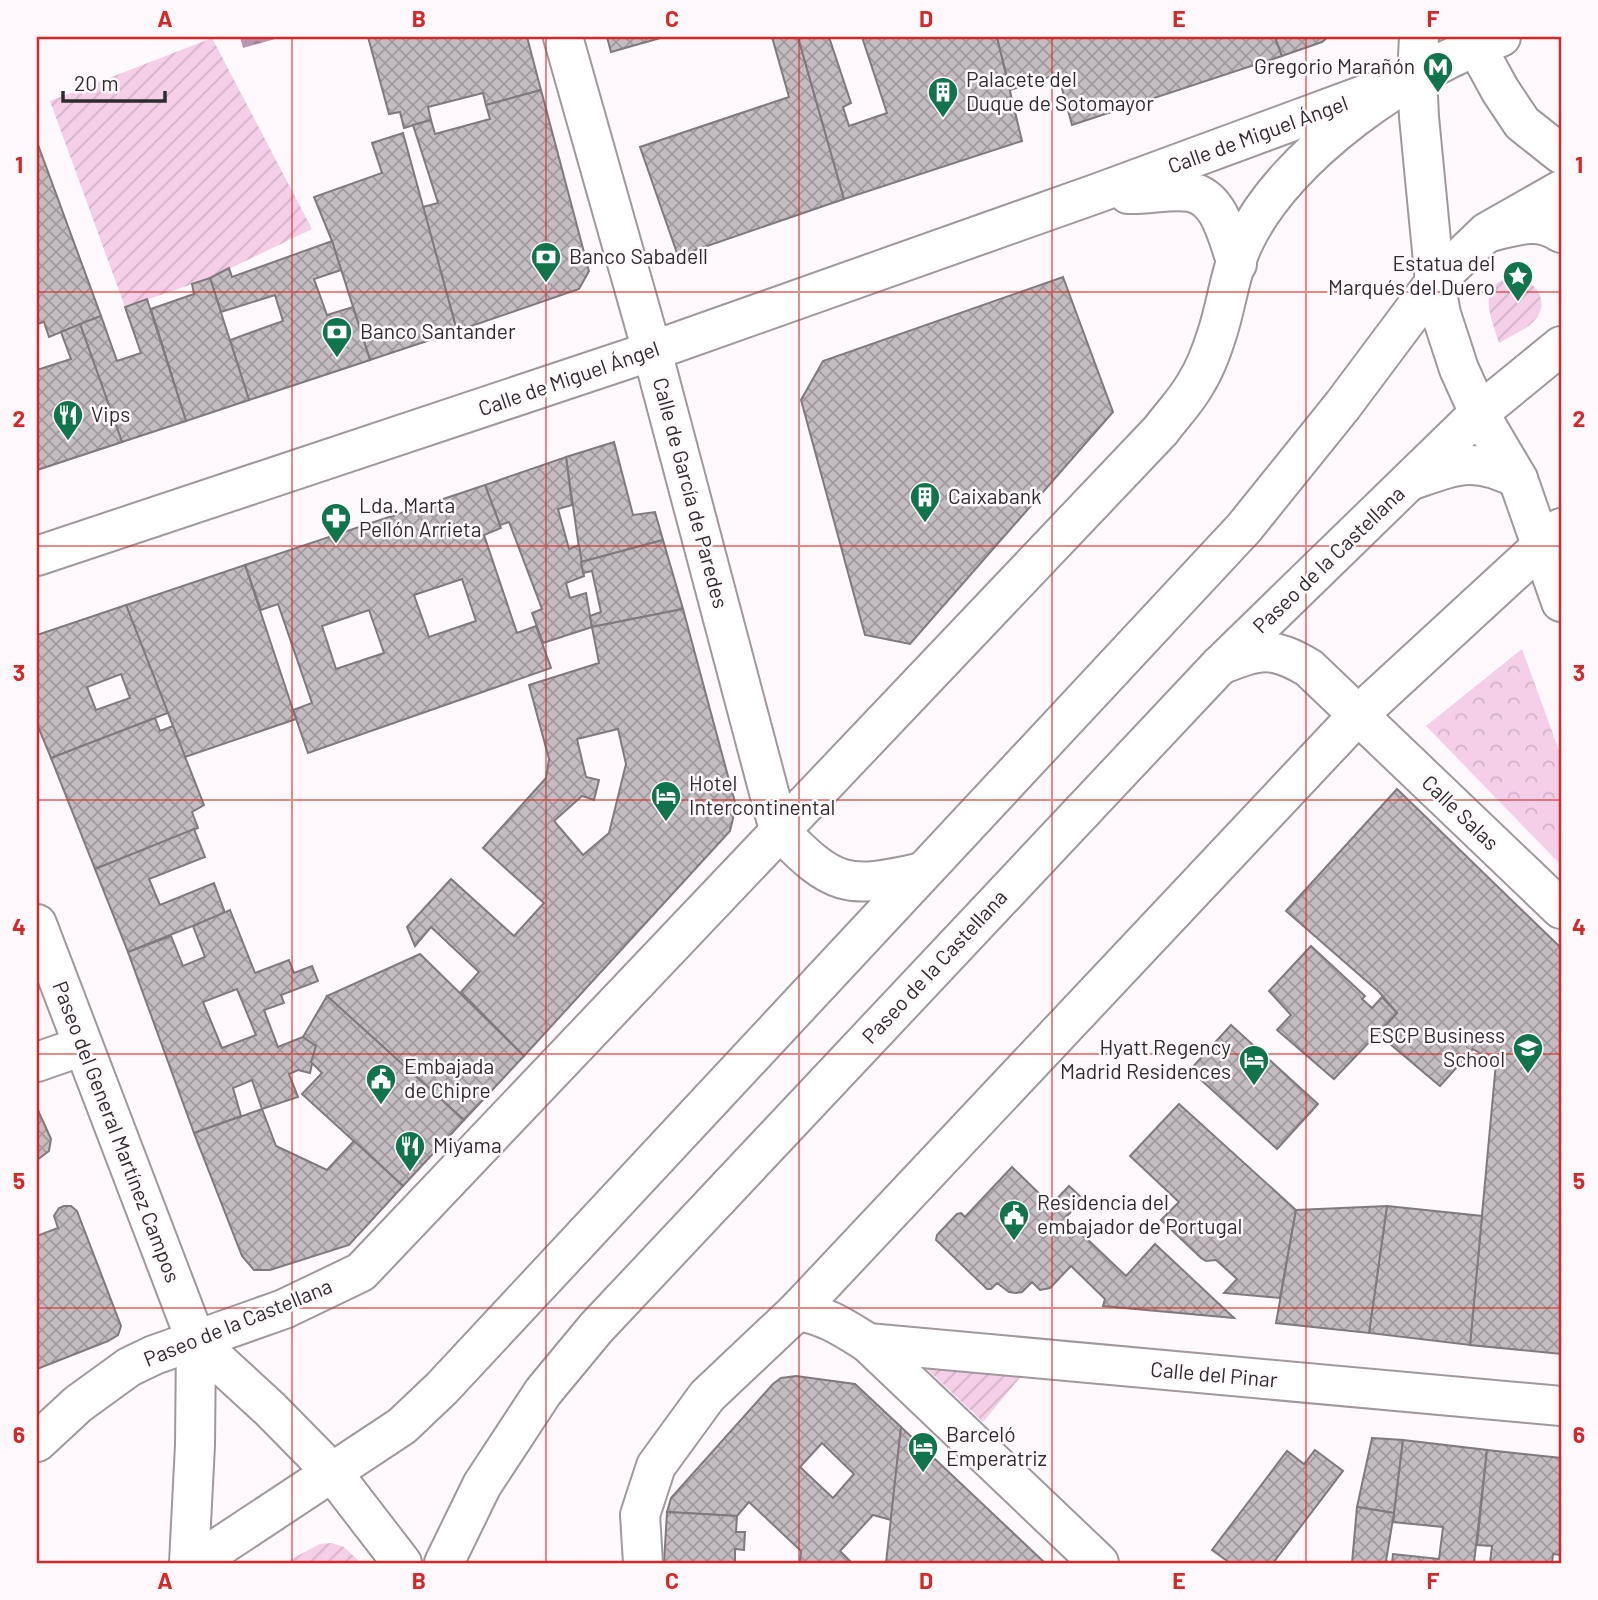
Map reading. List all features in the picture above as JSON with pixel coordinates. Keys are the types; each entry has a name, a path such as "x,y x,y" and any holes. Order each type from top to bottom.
{"main road":[{"name":"Calle de García de Paredes","path":"563,37 653,351 779,830"},
{"path":"1419,37 1416,75 1435,282 1448,339 1479,413 1551,536 1561,602"},
{"path":"1483,40 1500,90 1522,123 1561,154"},
{"name":"Paseo de la Castellana","path":"37,1442 78,1404 129,1367 284,1309 361,1272 1161,430 1197,383 1216,336 1243,243 1288,178 1354,118 1416,75 1483,40"},
{"name":"Calle de Miguel Ángel","path":"37,556 653,351 1098,193 1416,75"},
{"path":"195,1563 402,1426 442,1388 1244,528 1343,405 1435,282 1488,232 1561,190"},
{"name":"Calle de Miguel Ángel","path":"1098,193 1144,195 1191,192 1204,198 1216,211 1237,264"},
{"path":"1488,232 1545,224 1561,233"},
{"name":"Paseo de la Castellana","path":"444,1563 482,1485 543,1392 596,1328 1220,665 1479,413 1561,346"},
{"path":"1412,480 1470,464 1491,466 1518,479"},
{"path":"643,1563 640,1515 656,1466 707,1396 796,1311 1358,715 1551,536"},
{"name":"Calle Salas","path":"1220,665 1255,652 1278,652 1309,668 1561,909"},
{"path":"779,830 812,864 849,883 880,882 922,872"},
{"name":"Paseo del General Martínez Campos","path":"37,924 196,1341"},
{"path":"37,1062 83,1046"},
{"path":"796,1311 817,1314 837,1323 867,1343 1099,1563"},
{"path":"196,1341 270,1409 332,1472 402,1563"},
{"path":"189,1563 195,1445 196,1341"},
{"name":"Calle del Pinar","path":"867,1343 1561,1406"}],"green space":[{"path":"212,38 312,229 210,278 125,307 50,101"},
{"path":"1513,276 1534,287 1541,299 1541,306 1539,314 1530,325 1499,343 1490,313 1490,294 1501,280"},
{"path":"1522,649 1561,756 1561,865 1426,726"},
{"path":"926,1368 1023,1374 983,1422"},
{"path":"332,1543 344,1547 361,1563 284,1563 320,1544"}],"water":[{"path":"240,37 282,37 243,48"}],"building":[{"path":"368,37 527,37 541,90 486,105 483,93 428,107 431,120 404,128 400,112 389,114"},
{"path":"607,37 664,37 611,52"},
{"path":"772,37 798,37 844,199 678,256 640,147 789,97"},
{"name":"Palacete del Duque de Sotomayor","path":"798,37 829,37 851,103 843,107 849,126 887,113 862,37 997,37 1022,141 844,199"},
{"path":"997,37 1275,37 1282,56 1072,125 1058,74 1010,90"},
{"path":"1275,37 1328,37 1322,42 1282,56"},
{"path":"541,90 589,271 579,289 457,331 423,207 438,203 413,125 431,120 435,134 490,119 486,105"},
{"path":"403,133 457,331 370,360 332,241 314,197 382,173 372,143"},
{"path":"37,142 101,316 49,337 44,322 37,324"},
{"path":"332,241 341,270 314,279 327,315 353,307 370,360 249,400 230,340 283,321 275,295 221,312 210,278 229,268 232,277"},
{"name":"Caixabank","path":"1063,277 1113,412 910,644 865,635 801,400 823,361"},
{"path":"210,278 249,400 186,421 151,309 194,294 192,284"},
{"path":"147,299 186,421 122,442 80,324 101,316 117,361 141,353 125,307"},
{"path":"80,324 122,442 37,470 37,370 71,359 61,332"},
{"path":"614,442 633,515 655,512 663,540 581,562 566,457"},
{"path":"566,457 572,505 558,509 569,549 579,545 584,576 566,583 570,598 586,593 592,627 543,643 532,613 542,609 509,522 500,525 485,485"},
{"path":"485,485 501,528 484,535 517,633 536,626 551,668 308,753 293,710 312,703 278,604 261,610 245,565","holes":["462,579 476,621 429,637 414,595","369,610 384,653 336,669 322,626"]},
{"path":"663,540 683,609 592,627 590,616 601,612 592,571 583,573 581,562"},
{"path":"245,565 296,719 185,757 126,605"},
{"path":"126,605 168,713 51,758 37,724 37,635","holes":["121,674 130,698 96,710 87,687"]},
{"path":"683,609 736,806 730,831 524,1056 461,992 479,972 431,927 415,946 407,927 451,879 514,936 544,903 483,848 546,778 549,759 529,685 599,663 592,627","holes":["618,729 626,764 609,833 583,855 554,821 582,796 594,800 599,780 586,777 577,739"]},
{"path":"155,718 160,731 173,726 204,805 192,812 198,828 95,869 51,758"},
{"name":"ESCP Business School","path":"1397,789 1561,948 1561,1354 1470,1345 1496,1063 1473,1049 1440,1086 1378,1034 1397,1013 1379,992 1286,911"},
{"path":"194,829 205,857 149,879 160,905 214,883 225,913 128,952 95,869"},
{"path":"230,910 255,973 289,960 294,973 312,966 318,981 281,995 284,1003 264,1010 278,1047 303,1037 316,1046 310,1073 298,1070 289,1074 298,1097 262,1109 252,1080 233,1088 241,1116 194,1133 128,952 171,936 183,966 205,957 193,926","holes":["237,989 256,1035 222,1048 203,1002"]},
{"path":"1311,946 1365,996 1362,999 1372,1008 1382,997 1397,1013 1334,1079 1277,1030 1291,1015 1269,991"},
{"path":"420,954 524,1056 464,1120 327,996"},
{"path":"327,996 464,1120 403,1186 302,1094 322,1073 311,1062 316,1046 303,1037"},
{"name":"Hyatt Regency Madrid Residences","path":"1231,1025 1318,1104 1277,1149 1190,1070"},
{"path":"1179,1104 1296,1210 1280,1298 1224,1293 1237,1279 1216,1260 1206,1261 1201,1258 1161,1220 1179,1202 1130,1156"},
{"path":"37,1108 51,1139 49,1151 37,1160"},
{"path":"262,1109 276,1146 327,1170 354,1141 403,1186 349,1245 270,1270 254,1270 242,1256 194,1133"},
{"name":"Residencia del embajador de Portugal","path":"1012,1167 1051,1205 1069,1186 1083,1199 1065,1218 1126,1276 1155,1244 1234,1318 1103,1306 1105,1299 1071,1266 1050,1288 1040,1290 1032,1282 1022,1292 1016,1293 1009,1292 997,1283 987,1289 936,1240 937,1235 957,1214 961,1213 965,1217"},
{"path":"71,1206 77,1211 121,1326 118,1335 108,1341 37,1369 37,1236 58,1228 54,1216 59,1208"},
{"path":"1387,1206 1482,1216 1470,1345 1369,1333"},
{"path":"1387,1206 1369,1333 1276,1323 1296,1210"},
{"path":"796,1376 855,1384 901,1427 891,1520 873,1515 840,1551 852,1563 800,1563 801,1551 749,1502 737,1516 667,1512 671,1498 781,1378","holes":["822,1443 854,1474 833,1498 800,1467"]},
{"name":"Barceló Emperatriz","path":"901,1427 1045,1563 886,1563"},
{"path":"1372,1438 1403,1440 1394,1513 1357,1507"},
{"path":"1403,1440 1487,1450 1474,1563 1392,1563 1393,1554 1439,1559 1443,1527 1393,1522"},
{"path":"1315,1450 1343,1471 1273,1563 1230,1563 1212,1550 1287,1451 1304,1464"},
{"path":"1487,1450 1561,1458 1561,1555 1553,1554 1552,1563 1490,1563 1492,1546 1477,1545"},
{"path":"1357,1507 1394,1513 1386,1561 1391,1563 1352,1563"},
{"path":"667,1512 737,1516 736,1532 745,1532 744,1550 735,1549 735,1563 664,1563"}],"place":[{"name":"Gregorio Marañón","path":"1438,94"},
{"name":"Palacete del Duque de Sotomayor","path":"943,119"},
{"name":"Banco Sabadell","path":"546,284"},
{"name":"Estatua del Marqués del Duero","path":"1518,303"},
{"name":"Banco Santander","path":"337,359"},
{"name":"Vips","path":"68,442"},
{"name":"Caixabank","path":"925,524"},
{"name":"Lda. Marta Pellón Arrieta","path":"336,545"},
{"name":"Hotel Intercontinental","path":"666,823"},
{"name":"ESCP Business School","path":"1528,1075"},
{"name":"Hyatt Regency Madrid Residences","path":"1254,1087"},
{"name":"Embajada de Chipre","path":"381,1106"},
{"name":"Miyama","path":"410,1173"},
{"name":"Residencia del embajador de Portugal","path":"1014,1242"},
{"name":"Barceló Emperatriz","path":"923,1474"}]}
